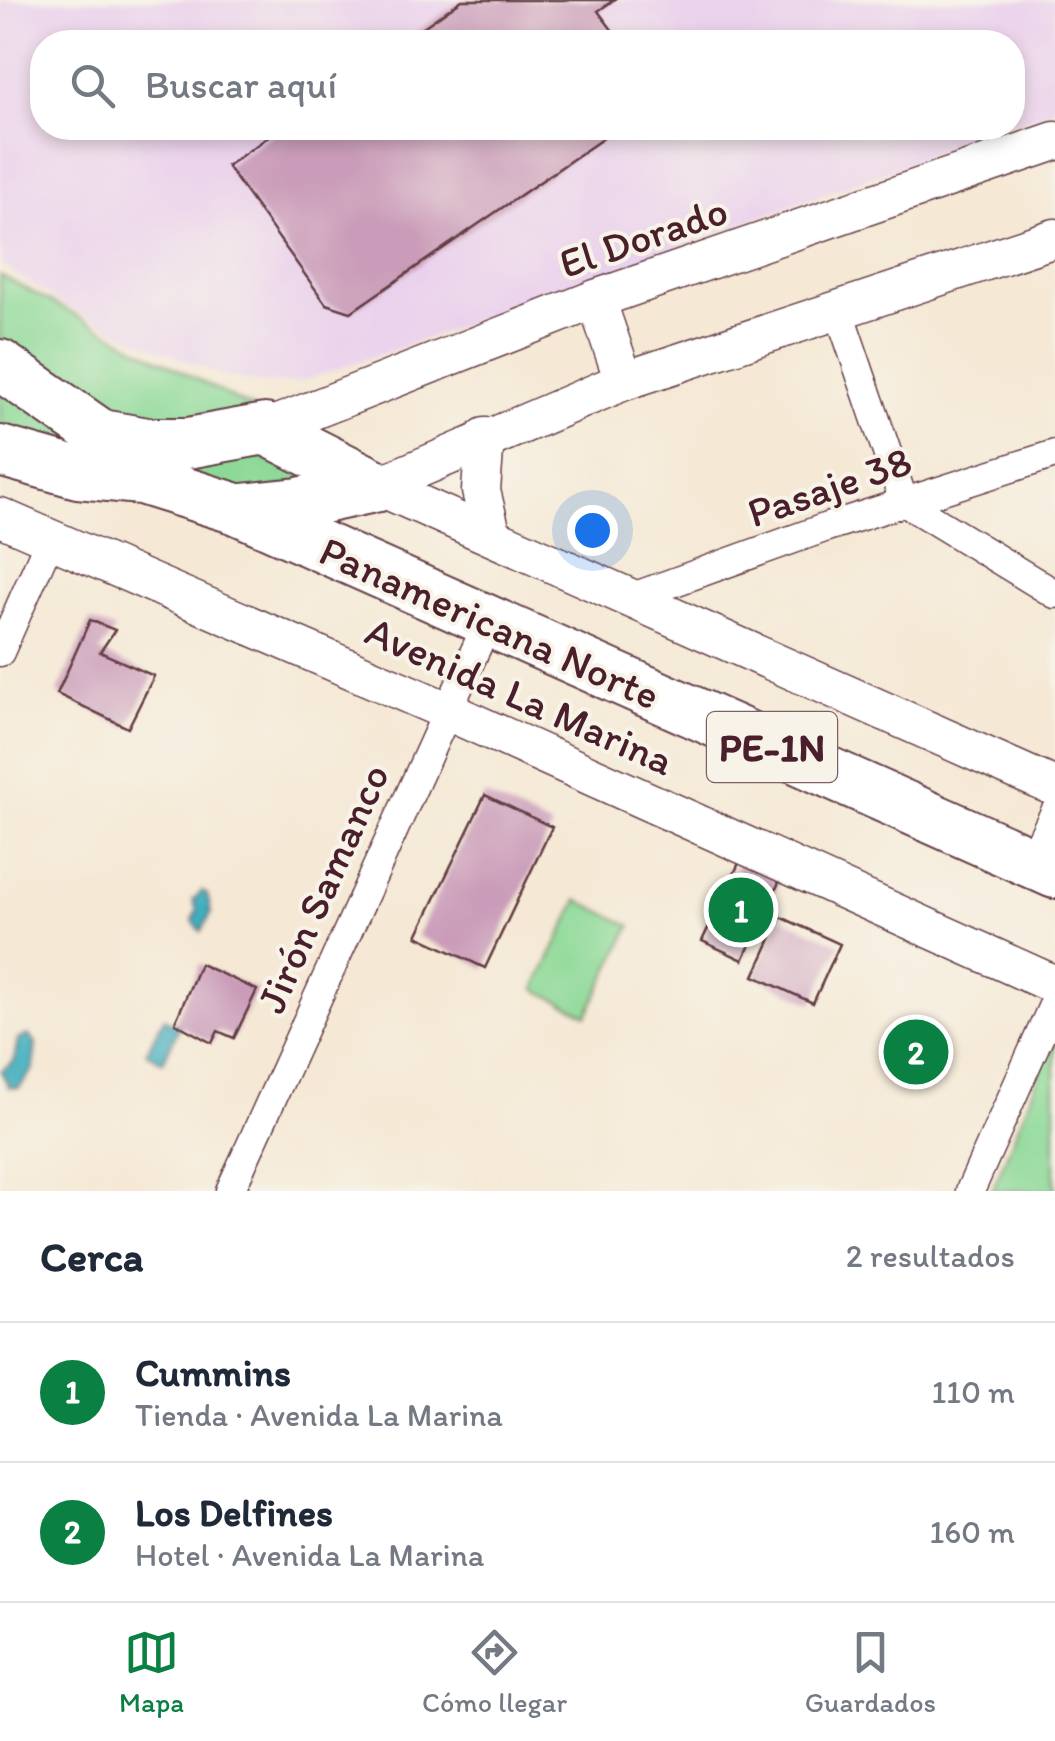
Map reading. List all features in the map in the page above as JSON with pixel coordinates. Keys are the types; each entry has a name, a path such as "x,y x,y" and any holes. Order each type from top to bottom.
{"highway":[{"path":"0,365 101,435 141,479"},
{"path":"101,435 188,443 265,428 378,486"},
{"name":"Panamericana Norte","path":"0,451 78,473 141,479 237,509 1043,868"},
{"path":"237,509 300,503 378,486"}],"main road":[{"name":"El Dorado","path":"265,428 596,299 1055,141"},
{"path":"378,486 485,437 624,381 1055,238"},
{"path":"596,299 624,381"},
{"path":"485,437 481,490 491,532"},
{"path":"378,486 491,532 1055,787"},
{"name":"Avenida La Marina","path":"0,517 445,710 1055,986"}],"street":[{"path":"838,310 904,502 1055,594"},
{"name":"Pasaje 38","path":"630,598 1055,454"},
{"path":"0,652 50,539"},
{"name":"Jirón Samanco","path":"230,1191 489,620"},
{"path":"1043,868 1055,812"},
{"path":"970,1191 1055,1000"}],"shaded area":[{"path":"0,0 1055,0 1055,109 1025,120 1025,30 30,30 30,140 972,140 303,381 267,384 223,376 65,306 0,264"}],"green space":[{"path":"0,275 255,410 130,425 71,391 0,340"},
{"path":"0,376 106,463 0,423"},
{"path":"249,451 313,480 237,496 152,454"},
{"path":"578,900 631,926 587,1015 535,989"},
{"path":"1055,1036 1055,1191 992,1191"}],"water":[{"path":"202,891 207,894 211,914 201,931 193,921 197,910 193,900"},
{"path":"164,1018 179,1027 163,1062 146,1053"},
{"path":"28,1035 36,1043 33,1069 19,1088 9,1087 1,1071 14,1061 18,1039"}],"building":[{"path":"462,0 614,0 598,11 612,30 419,30"},
{"path":"264,140 601,140 351,312 326,304 227,166"},
{"path":"90,620 115,630 100,652 154,676 128,728 57,694"},
{"path":"485,795 552,827 485,968 417,936"},
{"path":"740,861 780,880 743,960 702,941"},
{"path":"781,917 840,944 813,1003 754,976"},
{"path":"200,964 257,990 234,1038 218,1031 212,1043 175,1023"}],"place":[{"name":"Cummins","path":"741,910"},
{"name":"Los Delfines","path":"916,1052"}]}
